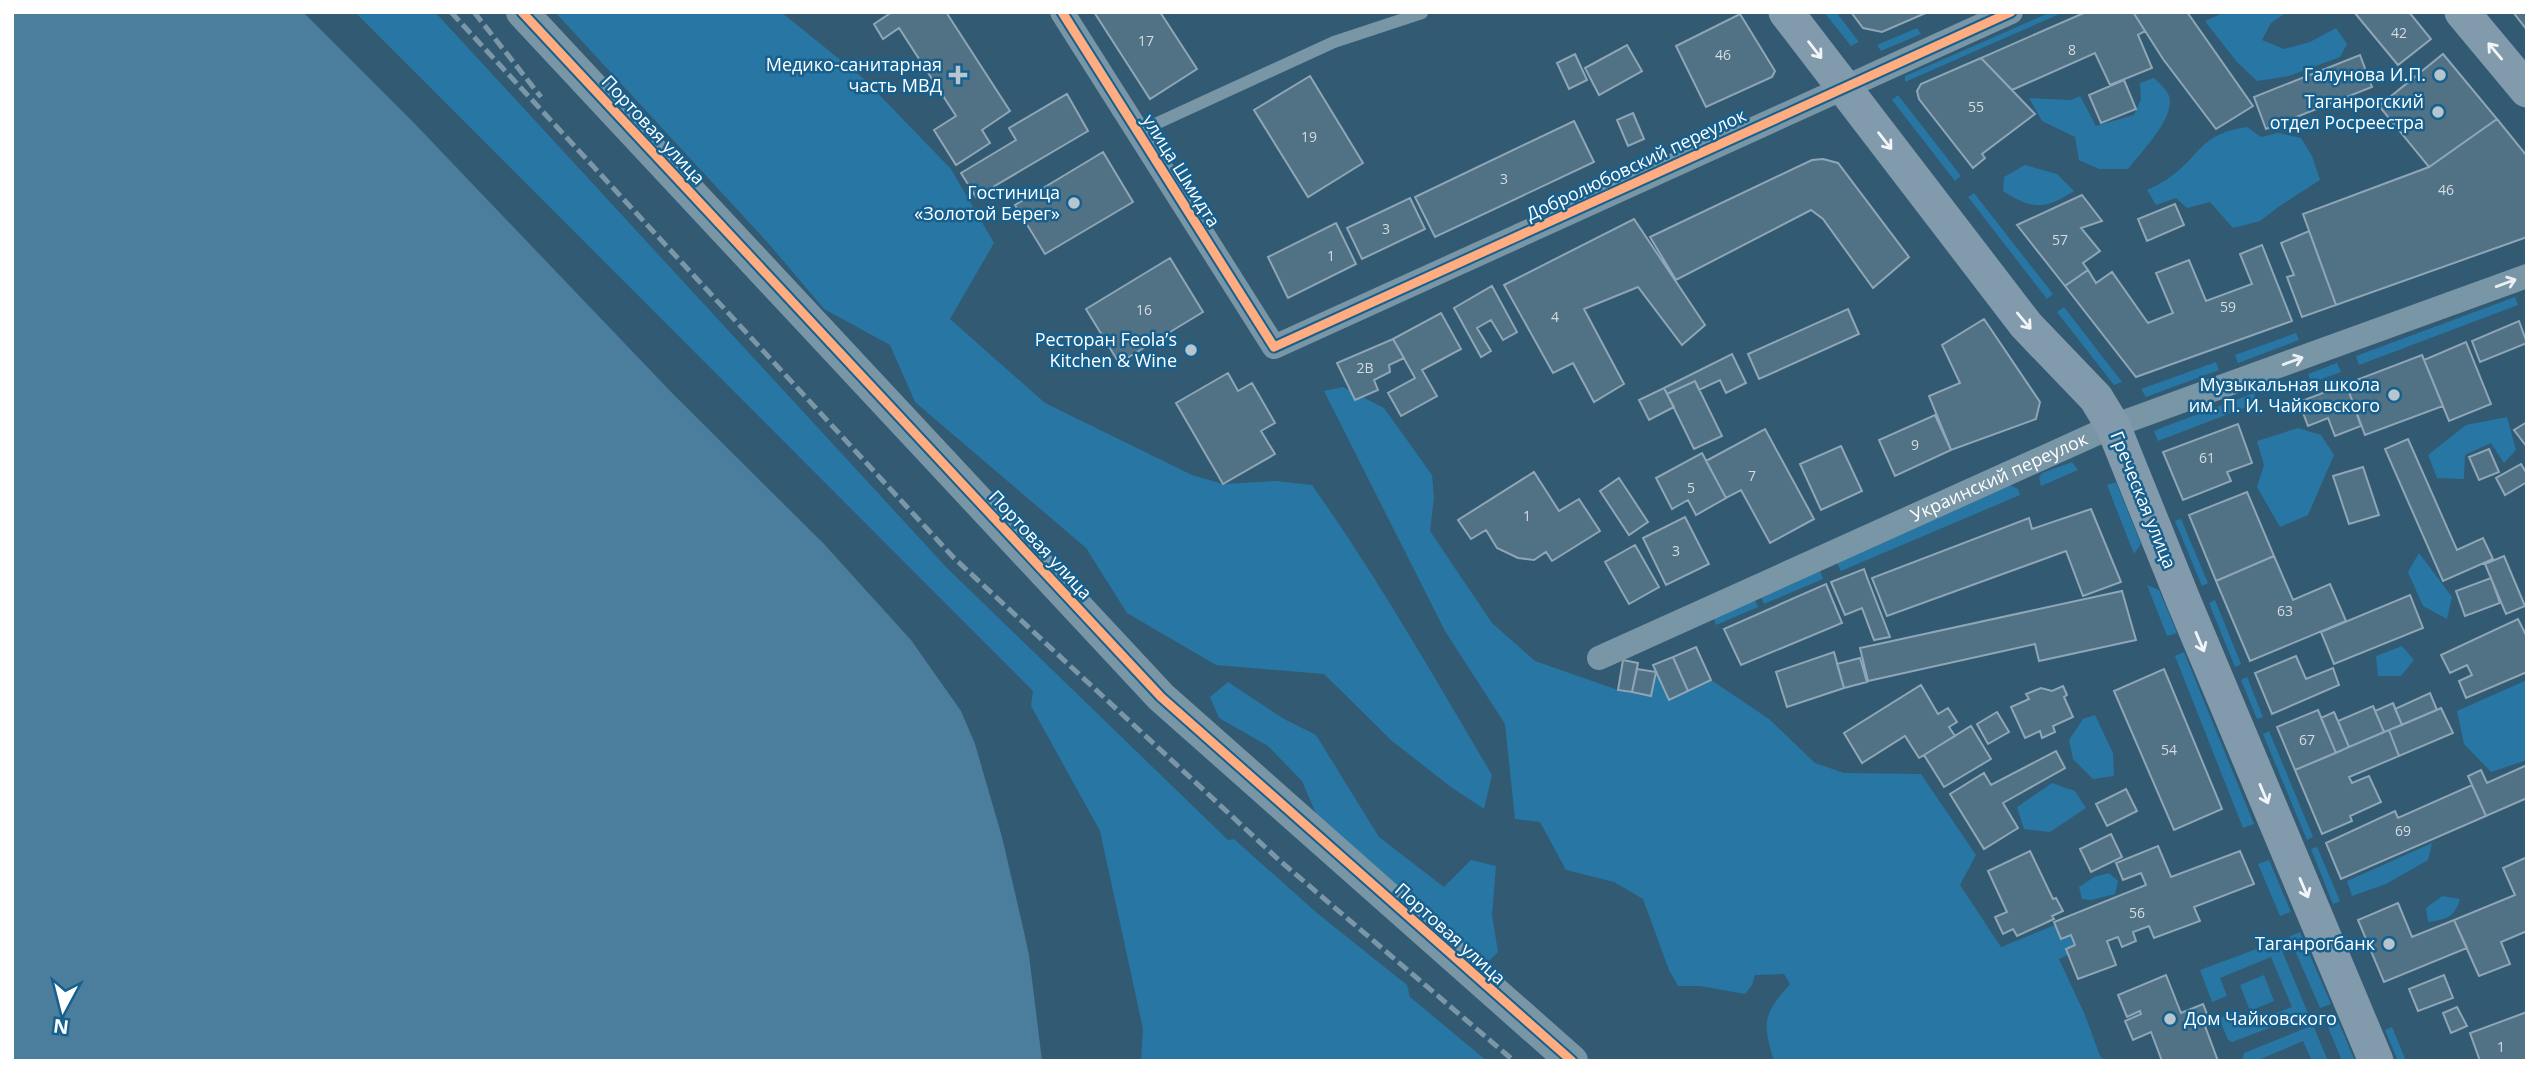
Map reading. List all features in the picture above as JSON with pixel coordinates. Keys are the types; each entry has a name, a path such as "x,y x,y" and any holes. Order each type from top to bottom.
{"main road":[{"name":"Греческая улица","path":"1786,12 2026,325 2096,398 2113,426 2376,1061"},
{"path":"2462,12 2527,90"}],"street":[{"name":"Портовая улица","path":"522,12 1161,697 1572,1061"},
{"name":"улица Шмидта","path":"1062,12 1274,347"},
{"name":"Добролюбовский переулок","path":"1274,347 2011,12"},
{"name":"Украинский переулок","path":"1599,659 2113,426 2527,276"}],"lane":[{"path":"1138,132 1334,42 1422,13"}],"shaded area":[{"path":"12,12 303,12 415,124 673,394 824,544 911,640 961,711 975,744 1002,837 1024,932 1042,1061 12,1061"},
{"path":"355,12 435,12 947,568 1228,840 1234,839 1317,913 1407,985 1410,997 1487,1061 1141,1061 1143,1029 1100,831 1031,706 1033,691"},
{"path":"555,12 781,12 864,79 951,169 994,243 950,319 1045,403 1192,475 1223,484 1276,481 1312,485 1383,592 1492,775 1484,809 1392,741 1324,674 1216,665 1127,613 1086,548 915,402 890,345 824,309 769,244"},
{"path":"1824,12 1836,12 1859,42 1851,46"},
{"path":"2051,12 2064,12 1905,82 1905,76"},
{"path":"2225,12 2287,12 2271,23 2262,40 2284,49 2310,42 2336,28 2347,44 2340,57 2289,76 2257,81 2236,61 2205,21"},
{"path":"1917,28 1921,34 1881,51 1877,45"},
{"path":"2154,78 2165,89 2170,104 2163,124 2128,169 2099,169 2079,160 2075,137 2042,121 2029,98 2071,100 2080,96 2096,126 2134,115 2141,99 2140,83"},
{"path":"1898,95 1961,176 1955,181 1892,100"},
{"path":"2247,127 2261,137 2278,133 2301,138 2312,156 2320,180 2260,221 2233,228 2210,202 2187,208 2176,198 2156,205 2147,190 2178,171 2209,141 2231,130"},
{"path":"2025,165 2057,174 2074,191 2054,202 2038,205 2023,202 2003,191 2004,177"},
{"path":"1974,193 2053,294 2047,299 1968,197"},
{"path":"2515,297 2518,305 2359,365 2356,356"},
{"path":"2064,307 2122,382 2114,385 2057,312"},
{"path":"2296,333 2299,340 2238,363 2235,355"},
{"path":"2216,362 2219,370 2146,397 2141,389"},
{"path":"2337,363 2341,372 2311,383 2308,374"},
{"path":"1343,387 1384,408 1432,475 1434,497 1430,531 1492,623 1535,661 1618,690 1651,696 1656,672 1669,699 1711,680 1769,719 1815,763 1844,773 1921,774 1976,855 1960,885 2001,947 2055,925 2061,939 2071,935 2075,945 2066,949 2068,955 2059,959 2085,1015 2100,1056 2105,1061 1774,1061 1767,1019 1774,1003 1790,984 1784,974 1755,975 1745,994 1700,986 1678,986 1669,970 1643,899 1614,882 1566,870 1540,822 1515,819 1505,724 1445,631 1324,391"},
{"path":"2254,393 2257,403 2158,441 2154,431"},
{"path":"2507,417 2516,450 2504,463 2491,443 2465,455 2464,479 2437,478 2428,455 2466,425"},
{"path":"2298,428 2321,435 2334,455 2308,515 2280,527 2257,487 2264,465 2257,441"},
{"path":"2072,462 2078,470 2041,486 2039,477 2042,473"},
{"path":"2116,482 2141,544 2134,554 2107,485"},
{"path":"2010,485 2018,489 2020,495 1841,571 1837,563"},
{"path":"2181,519 2208,583 2202,586 2175,521"},
{"path":"2419,553 2452,597 2447,619 2423,606 2408,572"},
{"path":"1820,570 1823,579 1764,604 1761,597"},
{"path":"2147,585 2159,590 2177,633 2167,636"},
{"path":"1755,600 1758,607 1716,625 1714,619"},
{"path":"2215,600 2241,664 2235,667 2209,603"},
{"path":"2402,646 2414,660 2401,676 2378,676 2376,656"},
{"path":"2184,652 2254,824 2243,828 2175,656"},
{"path":"2247,677 2263,717 2257,719 2241,680"},
{"path":"2527,680 2527,760 2491,772 2464,744 2457,711"},
{"path":"1228,682 1284,719 1316,735 1379,837 1444,887 1471,860 1496,866 1492,915 1498,952 1486,964 1459,943 1440,919 1404,900 1317,816 1302,781 1268,746 1219,718 1210,697"},
{"path":"2095,715 2113,753 2114,776 2093,779 2073,759 2069,740 2083,719"},
{"path":"2269,731 2313,837 2307,840 2263,734"},
{"path":"2052,783 2075,791 2086,808 2050,832 2024,829 2017,807"},
{"path":"2432,843 2428,860 2386,884 2352,896 2347,881"},
{"path":"2317,847 2340,901 2333,904 2311,849"},
{"path":"2269,860 2291,912 2280,916 2258,864"},
{"path":"2109,873 2118,881 2115,894 2091,900 2082,899 2079,887 2094,877"},
{"path":"2442,896 2460,899 2452,914 2428,922 2426,908"},
{"path":"2300,932 2331,1004 2320,1008 2289,937"},
{"path":"2278,941 2308,1013 2232,1042 2228,1040 2219,1018 2234,1013 2241,1027 2292,1007 2271,957 2220,978 2227,996 2212,1002 2200,970"},
{"path":"2264,975 2274,1001 2250,1011 2240,985"},
{"path":"2336,1016 2355,1061 2342,1061 2325,1020"},
{"path":"2313,1025 2328,1061 2312,1061 2303,1041 2256,1061 2242,1061 2244,1053"},
{"path":"2392,1027 2406,1061 2398,1061 2385,1030"}],"building":[{"name":"Медико-санитарная часть МВД","path":"892,12 946,12 1010,111 982,130 990,143 956,165 934,130 956,116 899,28 883,39 874,24"},
{"path":"1094,12 1160,12 1197,69 1150,99"},
{"path":"1851,12 1928,12 1882,32 1863,28"},
{"path":"2086,12 2133,12 2145,31 2138,35 2152,68 2110,85 2095,53 2012,90 1981,58"},
{"path":"2133,12 2187,12 2253,106 2216,129 2163,59"},
{"path":"2354,12 2409,12 2431,39 2398,65"},
{"path":"2513,12 2527,12 2527,30"},
{"path":"1740,14 1775,71 1772,77 1706,107 1676,46"},
{"path":"1627,45 1642,71 1599,95 1585,68"},
{"path":"1575,54 1587,80 1569,89 1557,63"},
{"name":"Таганрогский отдел Росреестра","path":"2443,54 2497,119 2429,167 2379,106"},
{"path":"2360,55 2372,87 2266,129 2254,97"},
{"path":"1981,58 2035,114 1982,154 1985,158 1973,168 1919,99 1917,91 1921,84"},
{"path":"1310,76 1363,163 1308,197 1254,110"},
{"path":"2124,80 2136,109 2101,123 2089,95"},
{"path":"1067,94 1088,131 976,197 961,173 1016,140 1009,128"},
{"path":"1633,113 1644,139 1628,146 1617,120"},
{"path":"2497,119 2527,156 2527,237 2336,305 2303,214 2429,167"},
{"path":"1574,121 1594,162 1435,237 1415,197"},
{"name":"Гостиница «Золотой Берег»","path":"1103,152 1133,202 1045,254 1015,205"},
{"path":"1823,159 1838,163 1909,257 1873,288 1823,219 1811,210 1676,280 1650,237 1812,160"},
{"path":"2082,195 2102,221 2081,228 2100,251 2083,263 2088,270 2065,286 2017,225"},
{"path":"1410,198 1425,229 1362,259 1347,228"},
{"path":"2175,204 2184,225 2147,241 2138,219"},
{"path":"1634,219 1705,325 1682,345 1638,287 1584,309 1624,384 1594,402 1573,363 1553,373 1504,285"},
{"path":"1336,223 1356,264 1288,298 1268,257"},
{"path":"2309,231 2336,305 2302,317 2287,277 2294,275 2281,243"},
{"path":"2262,245 2292,321 2136,377 2065,286 2088,270 2096,283 2112,272 2148,323 2173,313 2156,273 2189,260 2206,301 2252,284 2240,254"},
{"path":"1170,258 1203,312 1119,363 1086,309"},
{"path":"1492,286 1517,332 1503,340 1491,320 1477,328 1491,351 1481,357 1454,308"},
{"path":"1848,309 1859,334 1759,379 1748,354"},
{"path":"1441,313 1461,349 1422,370 1437,396 1401,416 1388,393 1415,378 1393,339"},
{"path":"1984,319 2040,402 2036,419 1951,450 1929,396 1960,383 1942,345"},
{"path":"2519,321 2527,343 2480,362 2472,341"},
{"path":"1393,339 1404,358 1389,365 1390,372 1374,380 1378,390 1355,400 1337,363"},
{"path":"2466,342 2491,404 2449,421 2424,360"},
{"path":"1732,354 1746,383 1726,393 1720,380 1699,390 1695,381 1667,394 1664,388"},
{"name":"Музыкальная школа им. П. И. Чайковского","path":"2422,355 2443,406 2365,435 2346,384"},
{"path":"1228,373 1238,391 1252,383 1275,423 1261,431 1275,454 1223,484 1176,403"},
{"path":"1695,381 1722,436 1694,449 1667,394"},
{"path":"2346,384 2361,426 2335,436 2328,418 2308,426 2299,402"},
{"path":"1664,388 1674,407 1649,420 1639,400"},
{"path":"1935,415 1951,450 1895,476 1879,440"},
{"path":"2527,422 2527,447 2514,430"},
{"path":"2238,424 2252,463 2227,472 2231,481 2183,500 2163,452"},
{"path":"1765,429 1814,519 1770,543 1741,490 1726,498 1706,461"},
{"path":"2408,439 2457,550 2483,538 2493,559 2443,581 2385,449"},
{"path":"1841,446 1862,491 1821,510 1800,464"},
{"path":"2489,449 2499,472 2479,480 2469,457"},
{"path":"1702,453 1726,498 1696,515 1688,500 1672,509 1656,478"},
{"path":"2521,464 2527,474 2527,482 2505,495 2496,478"},
{"path":"2363,467 2379,515 2349,524 2333,476"},
{"path":"1534,472 1559,511 1579,499 1600,531 1552,561 1546,552 1534,560 1518,558 1497,548 1486,530 1471,539 1458,520"},
{"path":"1619,478 1648,522 1629,535 1600,491"},
{"path":"2247,492 2274,556 2216,581 2189,515"},
{"path":"2091,509 2121,582 2083,596 2066,551 1887,616 1872,578 2029,518 2032,529"},
{"path":"1685,517 1709,564 1666,585 1643,538"},
{"path":"1635,545 1659,587 1629,604 1605,562"},
{"path":"2274,556 2293,600 2330,584 2346,621 2250,661 2216,581"},
{"path":"2504,556 2525,606 2506,614 2485,564"},
{"path":"1864,569 1890,637 1874,640 1862,608 1845,615 1831,582"},
{"path":"2491,578 2500,603 2465,616 2456,591"},
{"path":"1826,584 1842,623 1741,665 1724,629"},
{"path":"2122,591 2136,640 2039,661 2035,644 1868,681 1860,648"},
{"path":"2410,595 2423,628 2334,664 2321,632"},
{"path":"2518,619 2527,637 2527,672 2466,698 2459,681 2472,675 2467,665 2450,673 2441,655"},
{"path":"1696,647 1711,680 1688,691 1673,657"},
{"path":"1834,652 1844,688 1787,707 1776,672"},
{"path":"2296,656 2306,679 2333,668 2339,685 2272,714 2255,673"},
{"path":"1673,657 1688,691 1669,700 1653,665"},
{"path":"1860,658 1867,682 1844,688 1837,664"},
{"path":"1623,660 1638,663 1632,692 1618,690"},
{"path":"1637,669 1656,672 1651,696 1632,692"},
{"path":"2164,669 2222,809 2174,830 2114,691"},
{"path":"1921,685 1938,714 1948,708 1957,722 1949,727 1955,736 1919,758 1905,736 1862,763 1844,733"},
{"path":"2063,686 2067,695 2064,697 2073,717 2053,726 2055,732 2042,738 2040,731 2025,738 2011,707 2029,699 2026,694 2041,688 2052,691"},
{"path":"2430,693 2437,710 2402,725 2395,709"},
{"path":"2393,703 2402,725 2384,732 2375,711"},
{"path":"2373,706 2384,732 2349,747 2338,721"},
{"path":"2441,708 2453,733 2399,756 2389,730"},
{"path":"2318,710 2336,753 2295,770 2277,727"},
{"path":"1997,712 2009,732 1988,744 1977,724"},
{"path":"2334,712 2349,747 2336,753 2321,718"},
{"path":"1971,726 1991,759 1944,787 1924,755"},
{"path":"2389,730 2399,756 2349,777 2352,783 2369,776 2381,802 2350,816 2352,821 2322,834 2295,770"},
{"path":"2056,751 2065,768 2003,803 2018,828 1984,849 1950,794 1984,773 1991,785"},
{"path":"2527,765 2527,798 2486,816 2468,776 2481,770 2487,783"},
{"path":"2472,785 2486,816 2341,879 2326,843 2395,811 2398,818"},
{"path":"2126,789 2137,811 2107,826 2096,804"},
{"path":"2111,834 2122,857 2091,872 2080,849"},
{"path":"2158,846 2171,877 2240,851 2254,884 2194,907 2200,921 2154,938 2149,926 2133,932 2136,941 2122,947 2118,937 2107,941 2116,965 2078,979 2066,949 2075,945 2071,935 2061,939 2054,922 2146,885 2141,873 2123,880 2116,863"},
{"path":"2030,851 2053,899 2056,898 2063,911 2052,916 2054,919 2017,936 2013,929 2003,934 1995,917 2007,912 1988,871"},
{"path":"2527,857 2527,931 2501,942 2510,964 2479,976 2454,920 2515,895 2503,868"},
{"path":"2398,903 2412,937 2454,920 2467,948 2384,982 2358,920"},
{"name":"Дом Чайковского","path":"2166,975 2181,1013 2203,1004 2211,1024 2205,1026 2218,1061 2162,1061 2151,1032 2133,1040 2125,1021 2141,1014 2140,1011 2127,1017 2118,995"},
{"path":"2444,975 2453,998 2418,1011 2409,989"},
{"path":"2457,1007 2467,1026 2451,1033 2443,1013"},
{"path":"2527,1012 2527,1060 2480,1061 2470,1033"}],"railway":[{"path":"451,12 954,558 1279,860 1514,1061"},
{"path":"474,12 541,97"}],"cycle path":[{"path":"522,12 1161,697 1572,1061"},
{"path":"1062,12 1274,347 2011,12"}],"place":[{"name":"Медико-санитарная часть МВД","path":"958,75"},
{"name":"Галунова И.П.","path":"2440,75"},
{"name":"Таганрогский отдел Росреестра","path":"2438,112"},
{"name":"Гостиница «Золотой Берег»","path":"1074,203"},
{"name":"Ресторан Feola’s Kitchen & Wine","path":"1191,350"},
{"name":"Музыкальная школа им. П. И. Чайковского","path":"2394,395"},
{"name":"Таганрогбанк","path":"2389,944"},
{"name":"Дом Чайковского","path":"2170,1019"}]}
